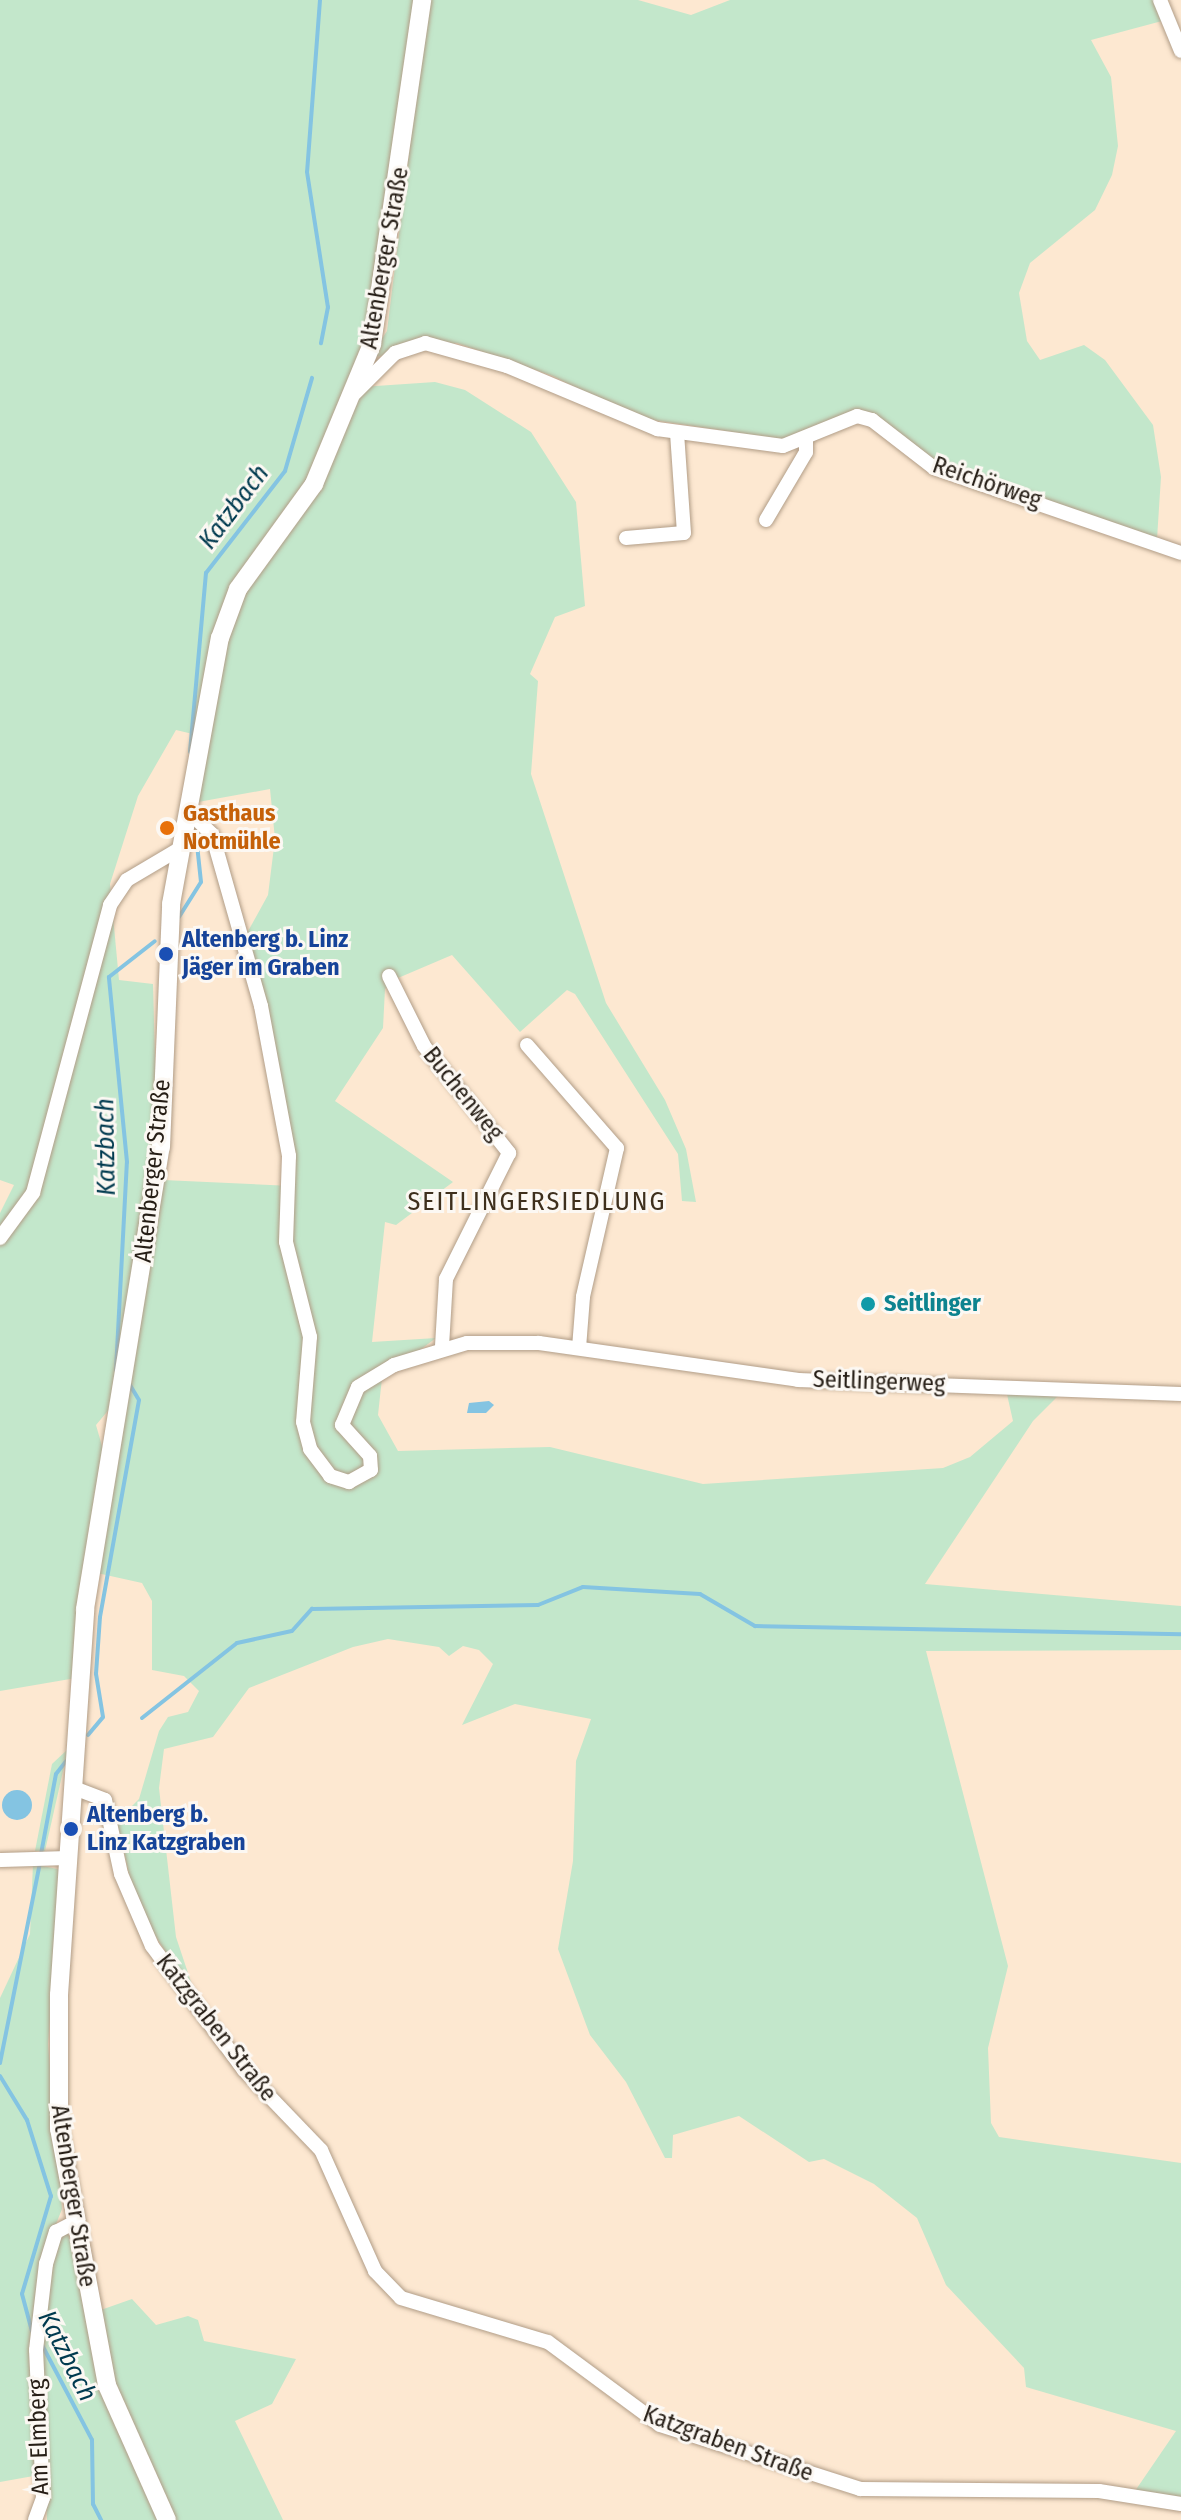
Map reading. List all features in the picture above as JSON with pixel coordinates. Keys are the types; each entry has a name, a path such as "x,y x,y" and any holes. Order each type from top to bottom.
{"street":[{"name":"Altenberger Straße","path":"167,2520 107,2385 73,2223 57,2099 87,1595 161,1147 166,954 181,848 224,617 314,484 355,393 383,300 422,0"},
{"path":"1160,0 1181,51"},
{"name":"Reichörweg","path":"355,393 395,353 436,344 548,381 639,424 677,432 769,446 806,441 843,419 872,420 934,468 1181,553"},
{"path":"626,538 684,533 677,432"},
{"path":"766,520 806,441"},
{"name":"Seitlingerweg","path":"189,812 212,834 261,1006 289,1156 286,1242 310,1337 303,1422 321,1469 349,1482 367,1476 370,1456 342,1425 350,1397 383,1370 442,1347 500,1340 579,1348 798,1380 1181,1394"},
{"path":"0,1238 33,1193 110,905 127,880 166,850 181,848"},
{"name":"Buchenweg","path":"389,976 424,1046 509,1153 446,1279 442,1347"},
{"path":"527,1045 617,1148 583,1297 579,1348"},
{"name":"Katzgraben Straße","path":"74,1788 105,1800 121,1874 152,1946 244,2070 321,2150 375,2271 401,2298 548,2342 660,2425 860,2489 1099,2491 1181,2504"},
{"path":"0,1860 69,1858"},
{"name":"Am Elmberg","path":"35,2520 43,2498 38,2339 50,2243 73,2223"}],"green space":[{"path":"0,0 418,0 373,320 340,415 298,495 219,614 197,735 176,730 138,796 110,884 119,980 153,984 157,1129 111,1407 96,1425 104,1453 76,1678 0,1691 0,1213 14,1185 0,1180"},
{"path":"428,0 638,0 691,15 730,0 1157,0 1162,21 1091,40 1111,77 1118,146 1112,175 1095,210 1030,263 1019,293 1027,341 1040,360 1084,345 1105,360 1153,425 1161,477 1157,539 934,463 874,416 786,440 634,417 553,376 457,343 369,358 387,331"},
{"path":"435,382 465,390 531,432 576,502 585,606 555,617 530,674 538,681 531,774 606,1003 665,1100 686,1149 696,1202 682,1201 678,1154 575,994 567,990 520,1032 452,955 398,978 385,989 383,1028 335,1101 453,1182 396,1225 385,1222 372,1342 436,1338 382,1378 378,1415 398,1451 550,1447 703,1484 943,1468 970,1457 1013,1421 1006,1390 1062,1392 1033,1421 925,1584 1181,1606 1181,1650 926,1651 1008,1966 988,2048 991,2123 999,2137 1181,2163 1181,2499 1135,2491 1176,2431 1026,2387 1024,2368 946,2285 917,2218 874,2184 824,2159 809,2162 739,2116 673,2135 672,2158 665,2158 626,2082 590,2035 558,1949 573,1861 576,1761 591,1719 515,1704 462,1725 493,1664 479,1650 463,1646 449,1656 439,1647 388,1639 353,1647 249,1688 213,1737 164,1749 159,1788 176,1937 198,2003 136,1905 117,1821 139,1799 159,1731 168,1717 188,1712 199,1691 184,1676 152,1670 152,1601 142,1583 97,1573 163,1180 291,1186 246,935 268,895 275,839 270,789 198,802 231,618 361,387"},
{"path":"68,1749 45,1851 35,1851 52,1764"},
{"path":"33,1864 62,1870 48,2044 62,2209 45,2252 39,2475 0,2482 0,1998 30,1934"},
{"path":"68,2231 92,2349 159,2520 47,2520 40,2355 56,2238"},
{"path":"132,2299 156,2325 188,2316 198,2320 204,2341 296,2359 272,2404 235,2421 283,2520 174,2520 112,2380 98,2311"}],"water":[{"path":"489,1401 494,1405 486,1413 467,1413 469,1403"},
{"path":"17,1790 28,1794 32,1805 28,1816 17,1820 6,1816 2,1805 6,1794"}],"waterway":[{"name":"Katzbach","path":"320,0 307,172 328,307 321,343"},
{"name":"Katzbach","path":"190,752 206,573 285,471 312,378"},
{"name":"Katzbach","path":"179,917 201,882 196,835"},
{"name":"Katzbach","path":"116,1370 127,1162 109,977 155,941"},
{"name":"Katzbach","path":"88,1735 103,1717 96,1674 100,1617 139,1400 130,1385"},
{"path":"142,1718 237,1643 292,1631 312,1609 538,1605 583,1587 700,1594 755,1626 1181,1634"},
{"name":"Katzbach","path":"41,1854 56,1774 66,1761"},
{"name":"Katzbach","path":"0,2063 40,1863"},
{"name":"Katzbach","path":"0,2076 27,2120 51,2196 22,2294 32,2331"},
{"name":"Katzbach","path":"42,2345 92,2440 93,2504 101,2520"}],"place":[{"name":"Gasthaus Notmühle","path":"167,828"},
{"name":"Altenberg b. Linz Jäger im Graben","path":"166,954"},
{"name":"Seitlinger","path":"868,1304"},
{"name":"Altenberg b. Linz Katzgraben","path":"71,1829"}],"district":[{"name":"SEITLINGERSIEDLUNG","path":"537,1202"}]}
